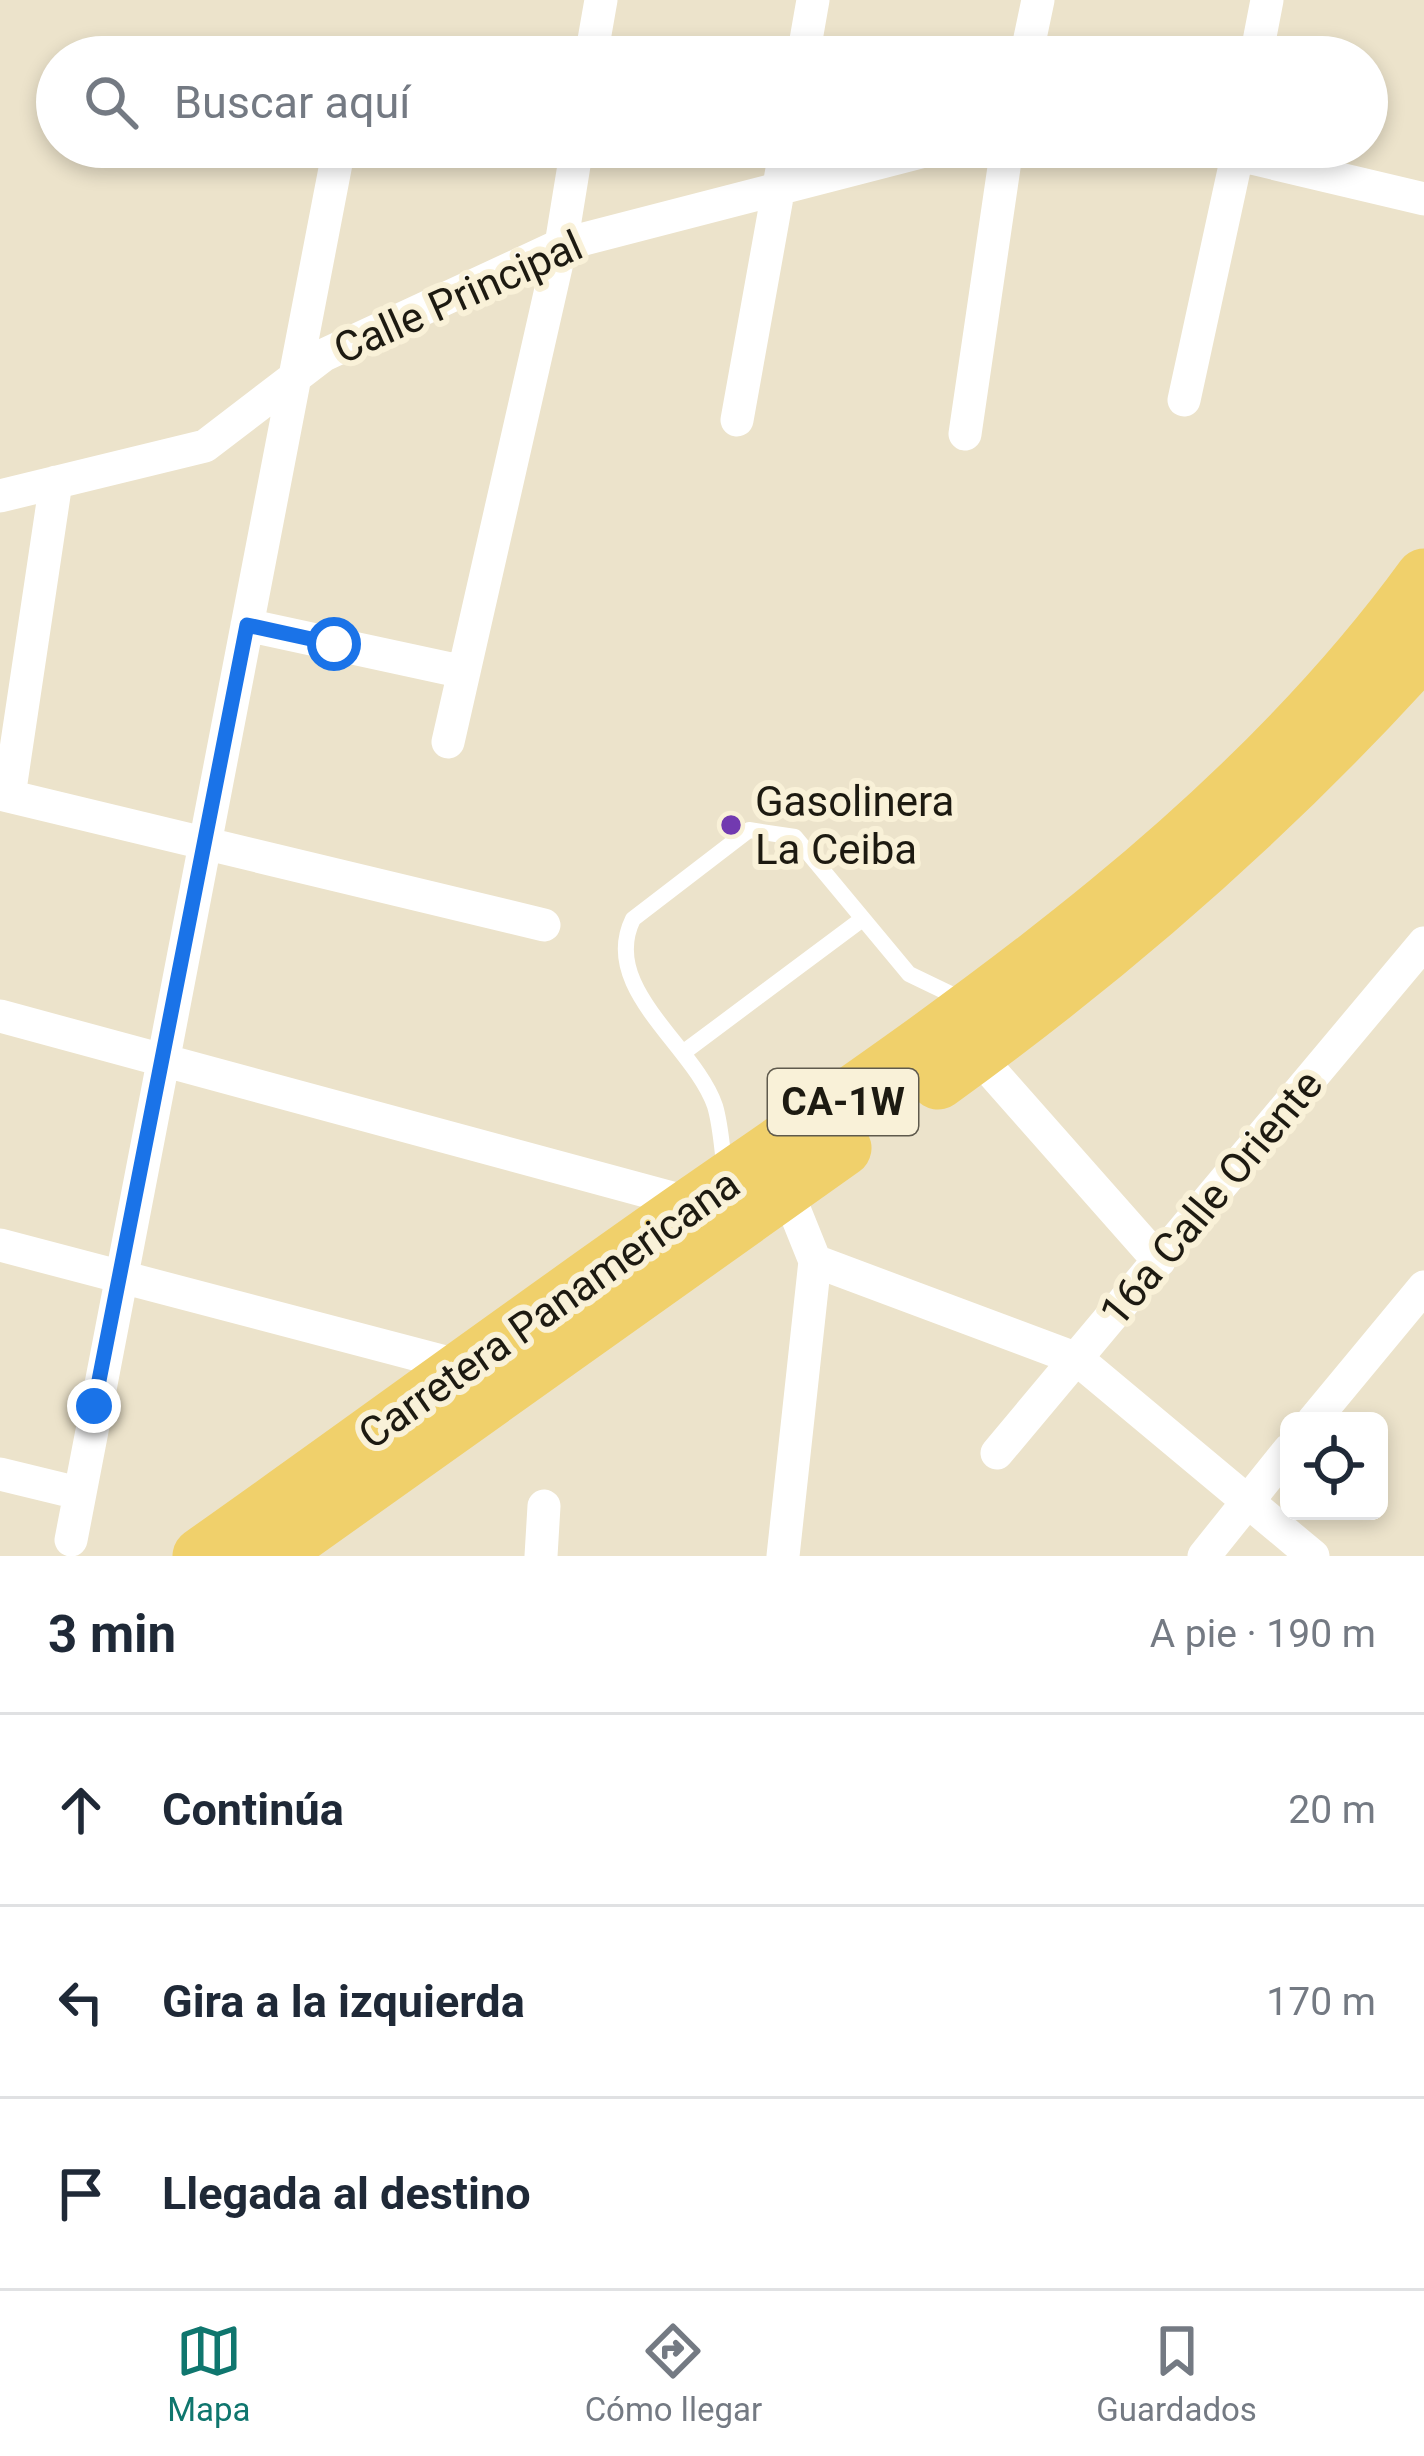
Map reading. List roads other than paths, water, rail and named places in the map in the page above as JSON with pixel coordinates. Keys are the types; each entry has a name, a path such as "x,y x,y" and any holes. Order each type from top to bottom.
{"highway":[{"name":"Carretera Panamericana","path":"270,1556 326,1537 786,1189 975,1030 1283,743 1388,626 1424,577"},
{"name":"Carretera Panamericana","path":"201,1556 710,1193 975,1030 1034,1012 1236,844 1424,648"}],"street":[{"path":"595,36 601,0"},
{"path":"807,36 813,0"},
{"path":"1030,36 1038,0"},
{"path":"1260,36 1267,0"},
{"path":"71,1540 335,168"},
{"path":"448,742 561,245 574,168"},
{"path":"737,420 782,168"},
{"name":"Calle Principal","path":"0,496 205,446 324,355 561,245 857,168"},
{"path":"965,434 1004,168"},
{"path":"1184,400 1224,168"},
{"path":"1299,168 1424,199"},
{"path":"56,482 4,795 205,839 544,925"},
{"path":"247,625 464,672"},
{"name":"16a Calle Oriente","path":"997,1453 1424,943"},
{"path":"0,1016 710,1193"},
{"path":"975,1030 1159,1261"},
{"path":"783,1556 815,1261 786,1189"},
{"path":"0,1245 468,1367"},
{"path":"815,1261 1077,1359 1313,1556"},
{"path":"1320,1412 1424,1287"},
{"path":"1204,1556 1280,1461"},
{"path":"0,1474 78,1493"},
{"path":"541,1556 544,1506"}],"lane":[{"path":"710,1193 715,1106 684,1052 631,982 624,938 633,919 748,830 795,837 909,974 975,1030"},
{"path":"684,1052 861,920"}],"place":[{"name":"Gasolinera La Ceiba","path":"731,825"}]}
